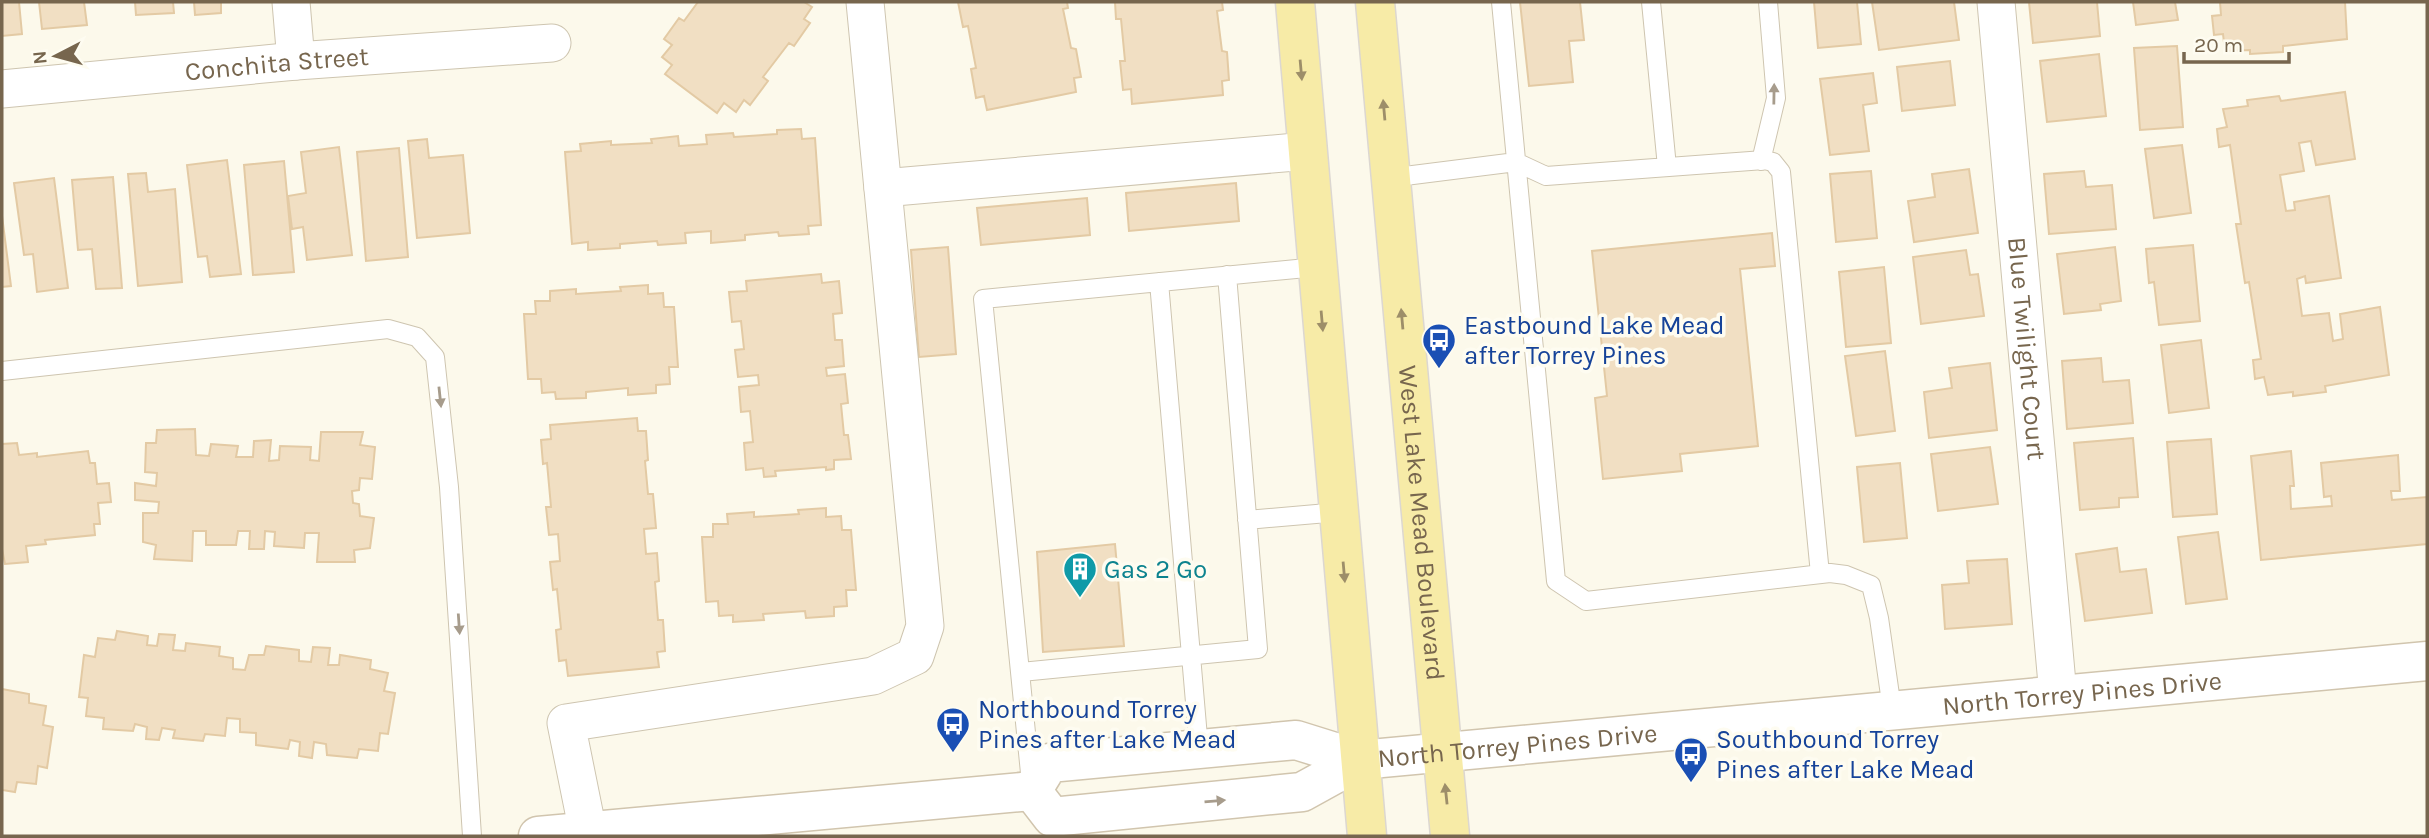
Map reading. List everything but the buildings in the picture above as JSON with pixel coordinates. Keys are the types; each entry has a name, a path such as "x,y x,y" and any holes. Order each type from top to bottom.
{"main road":[{"path":"1295,2 1367,836"},
{"name":"West Lake Mead Boulevard","path":"1375,2 1450,836"},
{"name":"North Torrey Pines Drive","path":"1360,760 1303,793 1096,818 1052,817 1032,791 1049,763 1296,740 1360,760 2427,660"},
{"path":"538,836 1032,791"}],"street":[{"path":"290,2 296,61"},
{"path":"588,832 566,723 873,676 915,656 925,626 865,2"},
{"name":"Blue Twilight Court","path":"1996,2 2058,695"},
{"name":"Conchita Street","path":"2,89 296,61 552,43"},
{"path":"883,188 1307,151"}],"lane":[{"path":"1501,2 1556,581 1586,601 1830,573 1846,575 1871,585 1880,618 1892,709"},
{"path":"1651,2 1667,167"},
{"path":"1761,161 1776,98 1768,2"},
{"path":"1389,178 1517,162 1546,176 1773,162 1781,172 1819,575"},
{"path":"1032,791 983,299 1317,267"},
{"path":"1021,672 1258,649 1227,275"},
{"path":"1159,282 1199,749"},
{"path":"2,372 388,329 417,337 435,357 449,486 472,836"},
{"path":"1247,520 1339,512"}],"place":[{"name":"Eastbound Lake Mead after Torrey Pines","path":"1439,370"},
{"name":"Gas 2 Go","path":"1080,599"},
{"name":"Northbound Torrey Pines after Lake Mead","path":"953,754"},
{"name":"Southbound Torrey Pines after Lake Mead","path":"1691,784"}]}
